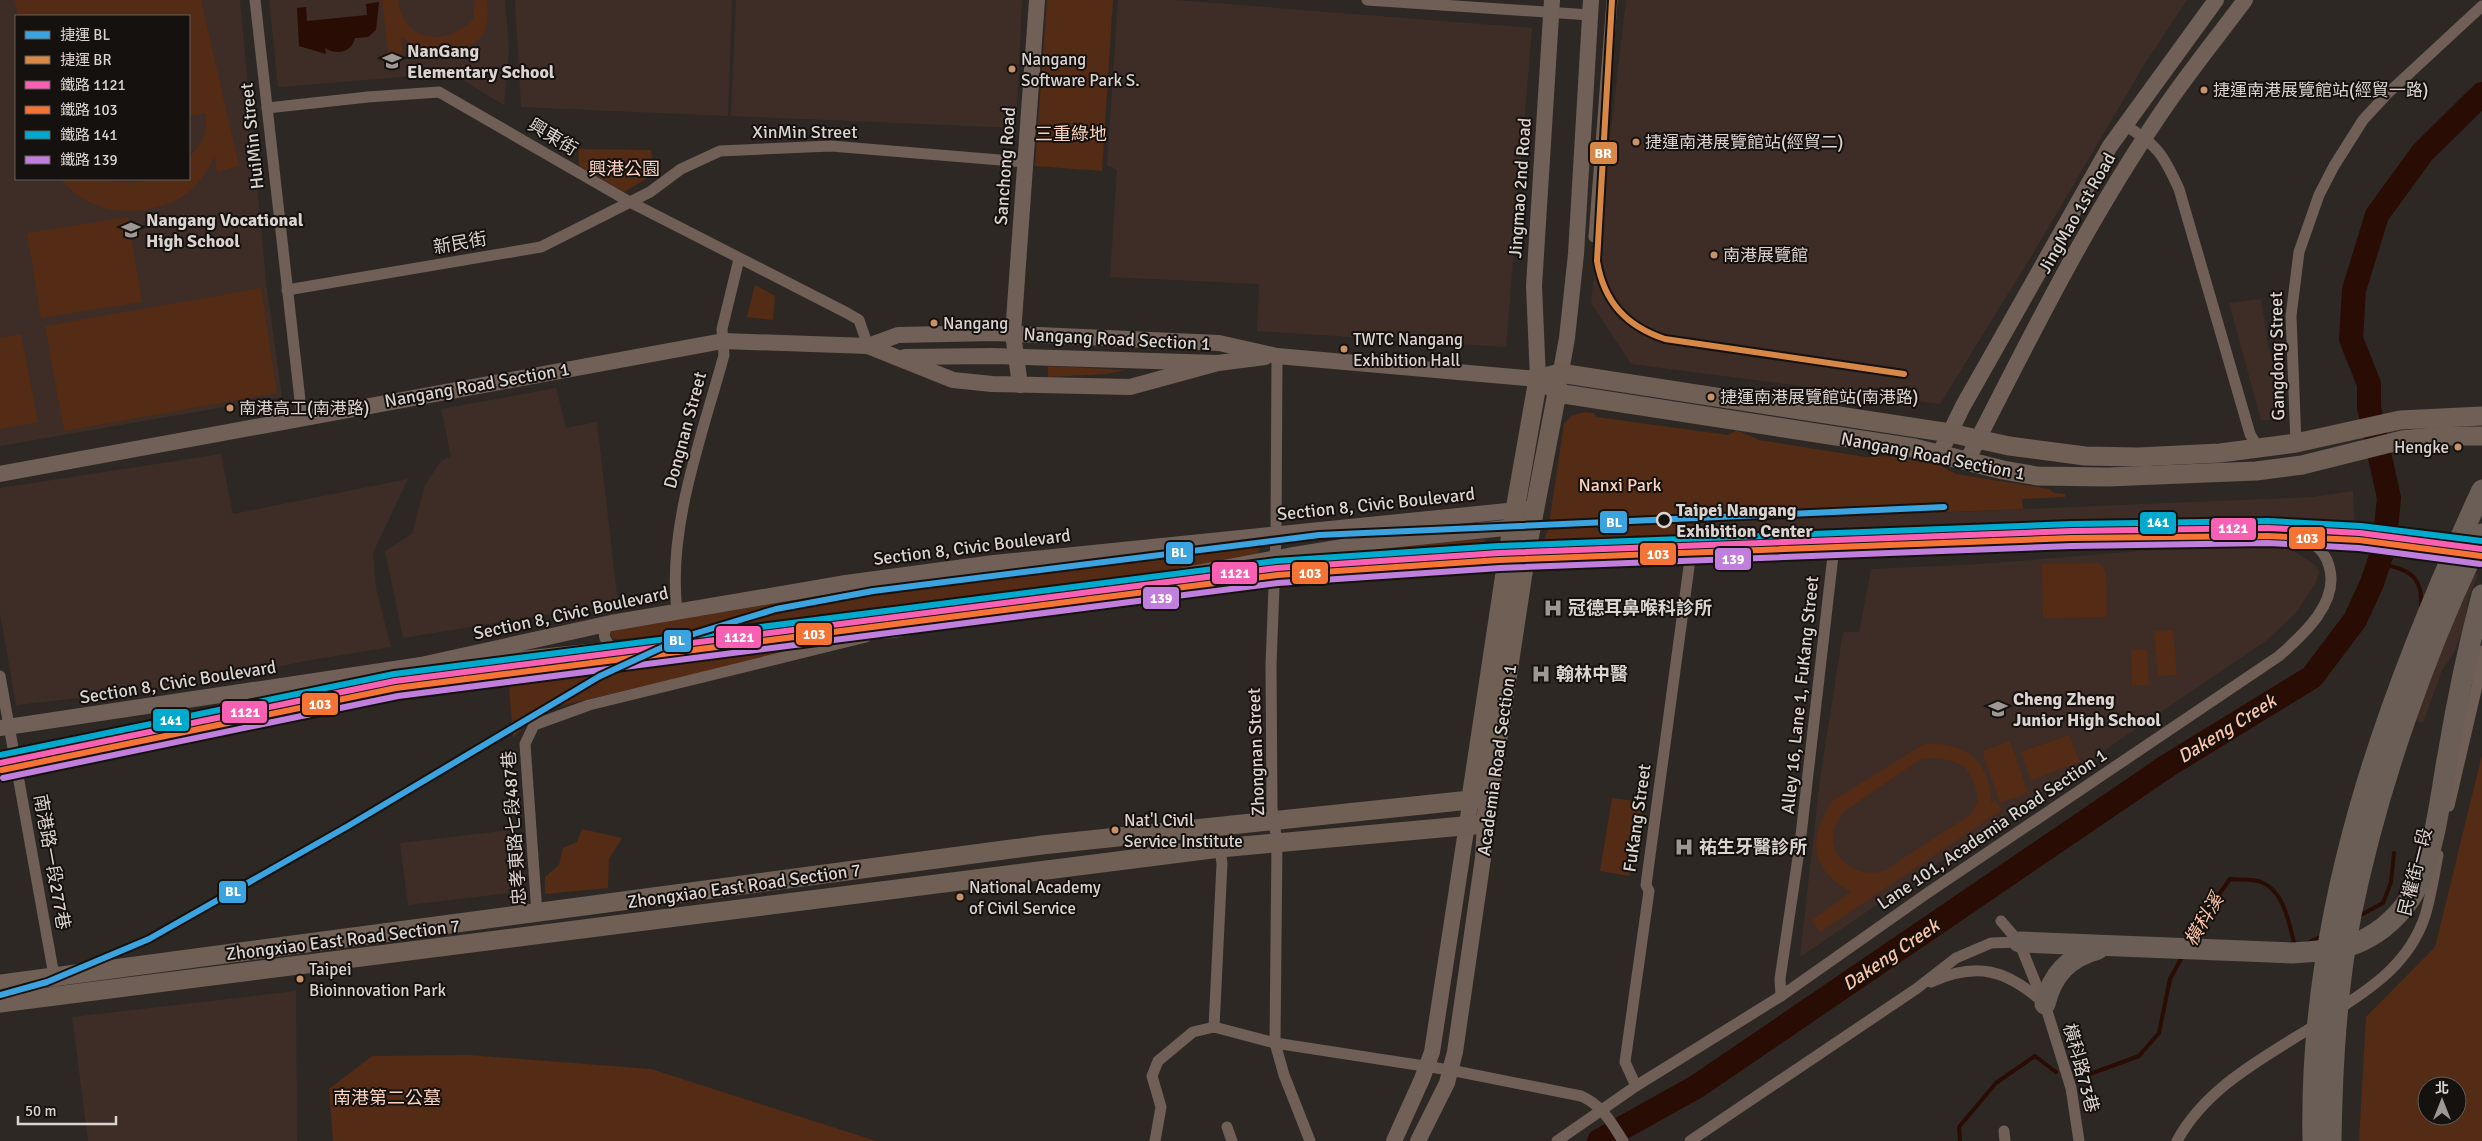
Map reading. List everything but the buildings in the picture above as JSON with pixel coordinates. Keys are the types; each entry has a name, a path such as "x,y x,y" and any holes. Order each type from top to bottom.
{"highway":[{"path":"2313,1141 2316,1059 2322,986 2330,924 2354,826 2375,752 2406,667 2450,558 2482,490"},
{"path":"2331,1141 2334,1057 2351,915 2384,784 2418,686 2482,534"},
{"path":"2019,942 2113,948 2292,953 2351,946 2370,936 2401,910 2418,886 2429,855 2458,695 2482,595"},
{"path":"2045,1004 2049,987 2057,974 2068,963 2087,952 2113,948"}],"main road":[{"name":"Nangang Road Section 1","path":"1538,380 1560,373 1950,433 2051,453 2110,457 2220,453 2296,443 2398,421 2482,416"},
{"name":"Academia Road Section 1","path":"1476,824 1523,518 1538,380"},
{"name":"Nangang Road Section 1","path":"1558,393 1914,448 2036,476 2090,477 2256,471 2334,457 2402,440 2443,436 2482,436"},
{"name":"Academia Road Section 1","path":"1523,518 1558,393"},
{"name":"Zhongxiao East Road Section 7","path":"0,1003 55,986 537,914 1042,845 1480,798"},
{"name":"Zhongxiao East Road Section 7","path":"0,984 55,986 1220,848 1476,824"}],"street":[{"name":"HuiMin Street","path":"255,0 302,418"},
{"name":"Sanchong Road","path":"1020,385 1014,334 1037,0"},
{"path":"1367,0 1591,8 1576,254 1567,338 1560,373"},
{"path":"1594,237 1612,0"},
{"name":"JingMao 1st Road","path":"1939,455 2110,146 2216,0"},
{"name":"JingMao 1st Road","path":"1968,461 2064,274 2156,119 2245,0"},
{"name":"Jingmao 2nd Road","path":"1538,380 1534,286 1552,6"},
{"name":"Gangdong Street","path":"2296,443 2291,316 2300,252 2319,195 2334,166 2363,120 2387,94 2482,6"},
{"name":"興東街","path":"267,108 368,97 440,92 628,201 739,259 806,291 858,320 868,346"},
{"path":"2125,125 2146,138 2164,156 2179,189 2250,434 2258,448"},
{"name":"XinMin Street","path":"628,201 650,192 680,169 720,151 831,146 1025,162"},
{"name":"新民街","path":"287,290 541,247 628,201"},
{"name":"Dongnan Street","path":"677,611 674,574 682,512 724,355 723,341 726,311 739,259"},
{"name":"Nangang Road Section 1","path":"868,346 898,335 1014,334 1219,343 1277,356 1538,380 1558,393"},
{"name":"Nangang Road Section 1","path":"0,474 723,341 868,346 898,358 1016,357 1218,363 1277,356"},
{"name":"Zhongnan Street","path":"1277,356 1272,770 1272,808 1277,842 1275,1043 1284,1075 1310,1141"},
{"path":"898,358 953,380 1020,385 1130,388 1218,363"},
{"name":"Academia Road Section 1","path":"1558,393 1560,373"},
{"name":"Section 8, Civic Boulevard","path":"5,727 22,726 421,665 611,623 846,583 994,563 1276,535 1523,518"},
{"name":"Section 8, Civic Boulevard","path":"421,665 492,662 612,649 894,630 1275,558 1523,518"},
{"name":"Lane 101, Academia Road Section 1","path":"1557,1141 1605,1113 1636,1086 1781,996 1942,883 2250,676 2300,638 2325,605 2331,588 2332,574 2326,556 2317,546 2304,538 2290,533 1834,547"},
{"path":"1154,582 1477,565 1536,556 1834,547"},
{"name":"Alley 16, Lane 1, FuKang Street","path":"1781,996 1780,979 1800,844 1834,547"},
{"name":"FuKang Street","path":"1636,1086 1625,1062 1649,891 1646,885 1690,552"},
{"path":"611,623 605,628 604,634 605,641 612,649"},
{"name":"忠孝東路七段487巷","path":"537,914 525,744 534,725 589,704 894,630"},
{"name":"民權街一段","path":"2177,1141 2202,1105 2234,1077 2374,986 2402,960 2425,916 2477,686 2482,651"},
{"name":"南港路一段277巷","path":"0,676 5,727 55,986"},
{"name":"Academia Road Section 1","path":"1394,1141 1427,1067 1476,824"},
{"name":"Academia Road Section 1","path":"1418,1141 1446,1083 1455,1052 1484,858 1476,824"},
{"path":"1214,1027 1220,848"},
{"name":"橫科路73巷","path":"2001,920 2019,942 2045,1004 2072,1088 2079,1141"},
{"path":"1690,1141 1916,990 1956,958 1979,947 2004,942 2019,942"},
{"name":"橫科路73巷","path":"1916,990 1945,976 1961,972 1990,972 2018,982 2045,1004"},
{"path":"1155,1141 1161,1107 1152,1076 1158,1061 1193,1032 1214,1027 1275,1043 1450,1070 1581,1096 1593,1101 1605,1113 1623,1141"},
{"path":"1227,1127 1232,1141"}],"shaded area":[{"name":"Nangang Vocational High School","path":"0,0 240,0 266,281 282,397 0,446"},
{"name":"NanGang Elementary School","path":"269,0 505,0 509,49 504,105 451,73 278,87"},
{"path":"515,0 732,0 728,116 521,107"},
{"path":"736,0 1022,0 1016,128 731,116"},
{"path":"1118,0 1175,0 1532,28 1506,347 1257,331 1259,284 1110,277 1117,170 1107,165"},
{"path":"1626,0 2187,0 2144,65 2035,250 1940,404 1631,364 1591,303"},
{"path":"379,2 376,30 368,37 355,38 351,47 339,52 325,48 326,54 299,46 297,8 306,7 307,21 367,15 366,4"},
{"path":"2261,299 2268,345 2274,367 2286,373 2286,419 2261,420 2229,303"},
{"path":"556,388 566,428 597,422 618,603 403,638 385,551 412,534 425,485 441,461 451,456 441,409"},
{"path":"221,454 233,514 408,479 373,553 376,588 391,647 305,661 188,686 16,705 0,613 0,488"},
{"path":"2353,491 2355,527 2351,528 2351,523 2314,520 1691,547 1691,523 2313,497"},
{"name":"Cheng Zheng Junior High School","path":"2277,540 2315,565 2319,572 2316,582 2296,613 2267,640 1800,957 1820,779 1843,632 1859,632 1871,569 1981,564"},
{"path":"2443,564 2478,574 2468,599 2465,623 2454,653 2442,670 2423,723 2394,712"},
{"path":"512,830 519,892 408,905 400,843"},
{"path":"296,991 297,1141 88,1141 72,1017"}],"green space":[{"path":"14,0 201,0 239,166 217,172 215,156 206,173 193,188 174,201 150,209 112,210 95,205 79,196 61,180 103,180 132,183 151,180 190,180 190,157 201,142 205,132 206,120 205,113 190,116 190,15 18,15"},
{"path":"382,0 398,0 408,25 417,32 439,37 463,28 473,19 475,0 487,0 488,16 485,31 478,40 468,47 457,51 444,52 420,48 409,43 401,36 403,53 388,53"},
{"name":"三重綠地","path":"1047,0 1113,0 1102,171 1035,166"},
{"name":"興港公園","path":"578,149 651,150 654,174 624,192 579,166"},
{"path":"128,217 142,302 41,318 27,233"},
{"path":"755,285 775,296 773,320 747,317"},
{"path":"261,288 277,393 64,431 45,326"},
{"path":"21,334 38,422 0,429 0,338"},
{"path":"1048,366 1125,370 1107,374 1048,377"},
{"name":"Nanxi Park","path":"1585,412 1593,413 1597,417 1728,435 1735,431 1759,440 1866,457 1887,456 1939,465 1956,474 2049,489 2054,493 2065,494 2065,497 2022,499 2023,509 1691,523 1691,547 1542,551 1543,542 1548,530 1564,424 1571,416"},
{"path":"1485,539 1483,561 1299,570 1299,561 1381,547"},
{"path":"1258,544 1260,548 1258,554 884,622 618,639 612,638 609,633 611,630 872,587 1011,568"},
{"path":"2099,563 2106,571 2107,617 2043,618 2042,564"},
{"path":"2173,630 2177,675 2158,676 2154,631"},
{"path":"798,642 798,650 559,706 534,716 513,738 508,672 629,654"},
{"path":"2147,649 2149,685 2132,685 2131,650"},
{"path":"2069,735 2080,762 2031,780 2021,752"},
{"path":"2010,741 2028,793 2000,803 1982,751"},
{"path":"1924,744 1938,744 1963,750 1980,764 1986,775 1991,803 1995,800 2002,810 1820,932 1812,920 1851,892 1837,883 1827,873 1820,863 1817,852 1816,841 1819,829 1832,801","holes":["1939,758 1949,760 1964,767 1973,780 1978,801 1970,815 1882,871 1866,872 1847,864 1838,854 1833,843 1834,828 1839,818 1846,810 1921,759"]},
{"path":"2482,755 2482,1141 2359,1141 2366,1017 2435,947"},
{"path":"1612,798 1643,802 1629,876 1600,871"},
{"path":"582,829 622,838 609,859 608,888 545,894 545,877 559,865 563,848 577,842"},
{"name":"南港第二公墓","path":"469,1055 651,1069 876,1141 333,1141 329,1089 372,1056"}],"waterway":[{"name":"Dakeng Creek","path":"1599,1141 1696,1087 2167,766 2312,677 2355,620 2372,583 2384,547 2389,498 2369,407 2369,384 2351,339 2354,290 2377,215 2423,152 2482,94"},
{"name":"橫科溪","path":"2380,563 2405,571 2416,580 2421,595 2421,606"},
{"name":"橫科溪","path":"2359,916 2383,903 2391,882 2394,853"},
{"name":"橫科溪","path":"2190,942 2204,915 2230,879 2261,882 2269,886 2276,893 2285,910 2295,946"},
{"name":"橫科溪","path":"2308,943 2322,936"},
{"name":"橫科溪","path":"2078,1073 2090,1074 2139,1056 2159,1033 2170,979 2182,957"},
{"name":"橫科溪","path":"1960,1141 1959,1127 1996,1083 2035,1056 2056,1072"}],"metro line":[{"name":"BR","path":"1612,0 1597,261 1600,276 1611,300 1628,319 1639,327 1665,339 1904,374"},
{"name":"BL","path":"0,995 47,982 149,939 348,826 600,676 687,636 776,609 873,591 1319,535 1944,507"}],"rail line":[{"name":"141","path":"0,755 394,674 1276,561 1499,546 2072,524 2268,521 2361,526 2482,541"},
{"name":"1121","path":"0,763 395,681 1277,568 1499,553 2072,531 2268,528 2360,533 2482,549"},
{"name":"103","path":"2,770 396,688 1278,575 1499,560 2072,538 2268,536 2359,540 2481,556"},
{"name":"139","path":"3,778 398,696 1278,583 1500,568 2072,546 2268,543 2359,548 2480,564"}],"place":[{"name":"NanGang Elementary School","path":"392,61"},
{"name":"Nangang Software Park S.","path":"1012,69"},
{"name":"捷運南港展覽館站(經貿一路)","path":"2204,90"},
{"name":"捷運南港展覽館站(經貿二)","path":"1636,142"},
{"name":"Nangang Vocational High School","path":"131,230"},
{"name":"南港展覽館","path":"1714,255"},
{"name":"Nangang","path":"934,323"},
{"name":"TWTC Nangang Exhibition Hall","path":"1344,349"},
{"name":"捷運南港展覽館站(南港路)","path":"1711,397"},
{"name":"南港高工(南港路)","path":"230,408"},
{"name":"Hengke","path":"2458,447"},
{"name":"Taipei Nangang Exhibition Center","path":"1664,520"},
{"name":"冠德耳鼻喉科診所","path":"1553,608"},
{"name":"翰林中醫","path":"1541,674"},
{"name":"Cheng Zheng Junior High School","path":"1998,709"},
{"name":"Nat'l Civil Service Institute","path":"1115,830"},
{"name":"祐生牙醫診所","path":"1684,847"},
{"name":"National Academy of Civil Service","path":"960,897"},
{"name":"Taipei Bioinnovation Park","path":"300,979"}]}
